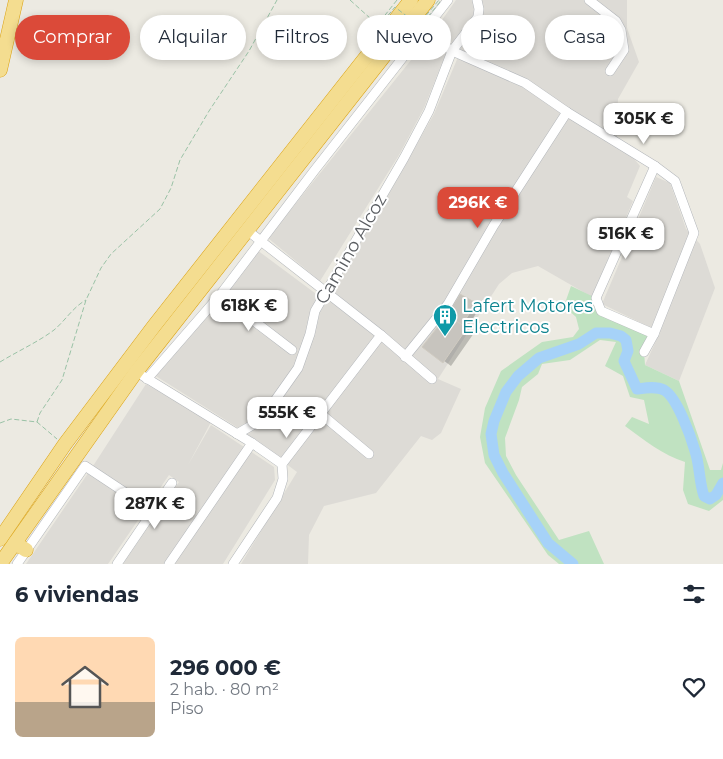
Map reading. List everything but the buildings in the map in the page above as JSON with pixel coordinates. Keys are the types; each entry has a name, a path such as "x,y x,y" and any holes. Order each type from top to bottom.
{"highway":[{"path":"0,70 16,0"},
{"path":"0,539 65,444 154,326 411,0"},
{"path":"0,564 20,546 248,231 428,0"}],"street":[{"path":"436,15 448,0"},
{"name":"Camino Alcoz","path":"237,434 256,422 268,410 298,368 307,343 315,310 429,111 452,51 478,17 480,9 477,0"},
{"path":"589,0 616,21 621,30 624,50 610,71"},
{"path":"452,51 524,84 655,166 674,181 694,233 654,334 644,352"},
{"path":"282,464 252,443 142,376 220,295 401,60"},
{"path":"405,357 448,304 494,224 567,112"},
{"path":"654,334 601,311 596,298 655,166"},
{"path":"248,231 382,336 432,379"},
{"path":"220,295 292,350"},
{"path":"233,564 277,498 283,479 282,464 382,336"},
{"path":"321,414 370,454"},
{"path":"169,564 252,443"},
{"path":"17,564 20,546 85,466 153,512"},
{"path":"117,564 172,483"}],"path":[{"path":"37,422 40,414 62,380 86,300 101,268 111,254 160,210 171,188 180,160 209,111 249,51 278,0"},
{"path":"350,0 367,15"},
{"path":"385,15 397,0"},
{"path":"426,15 439,0 440,2 429,15"},
{"path":"388,15 395,7 405,15"},
{"path":"0,362 52,332 62,324 80,303 86,300"},
{"path":"0,423 11,419 37,422 65,444"}],"shaded area":[{"path":"456,0 627,0 627,28 639,62 618,99 617,138 640,166 627,197 633,201 592,297 538,266 512,273 499,284 438,379 461,389 441,433 432,440 421,436 376,493 324,506 309,535 308,564 241,564 297,472 235,426 151,373 257,250 327,302 434,114 461,50 451,42 451,15 446,15"},
{"path":"411,60 443,60 424,108 399,155 320,281 268,238"},
{"path":"656,177 670,183 686,229 700,244 715,288 679,381 645,365 660,332 602,304"},
{"path":"146,384 211,422 188,465 211,425 274,467 275,480 223,564 123,564 179,482 169,475 108,564 26,564 95,463"}],"green space":[{"path":"571,286 596,298 598,305 654,334 644,351 645,365 679,381 710,470 721,470 723,463 723,500 709,511 688,504 683,490 685,462 661,451 625,426 632,417 649,424 644,400 630,397 623,376 605,366 616,342 600,340 570,360 542,364 538,374 522,387 505,438 506,456 516,475 559,540 589,531 604,564 559,564 548,555 485,463 480,437 485,408 501,371 542,342 573,337 579,329 576,317 564,306"}],"waterway":[{"path":"573,564 548,543 503,473 494,455 491,434 494,421 506,392 518,376 539,358 579,344 596,333 610,333 621,336 626,340 628,351 624,361 637,389 661,389 669,394 674,401 687,427 695,451 704,496 710,499 716,495 723,483"}],"place":[{"name":"Lafert Motores Electricos","path":"445,337"}]}
